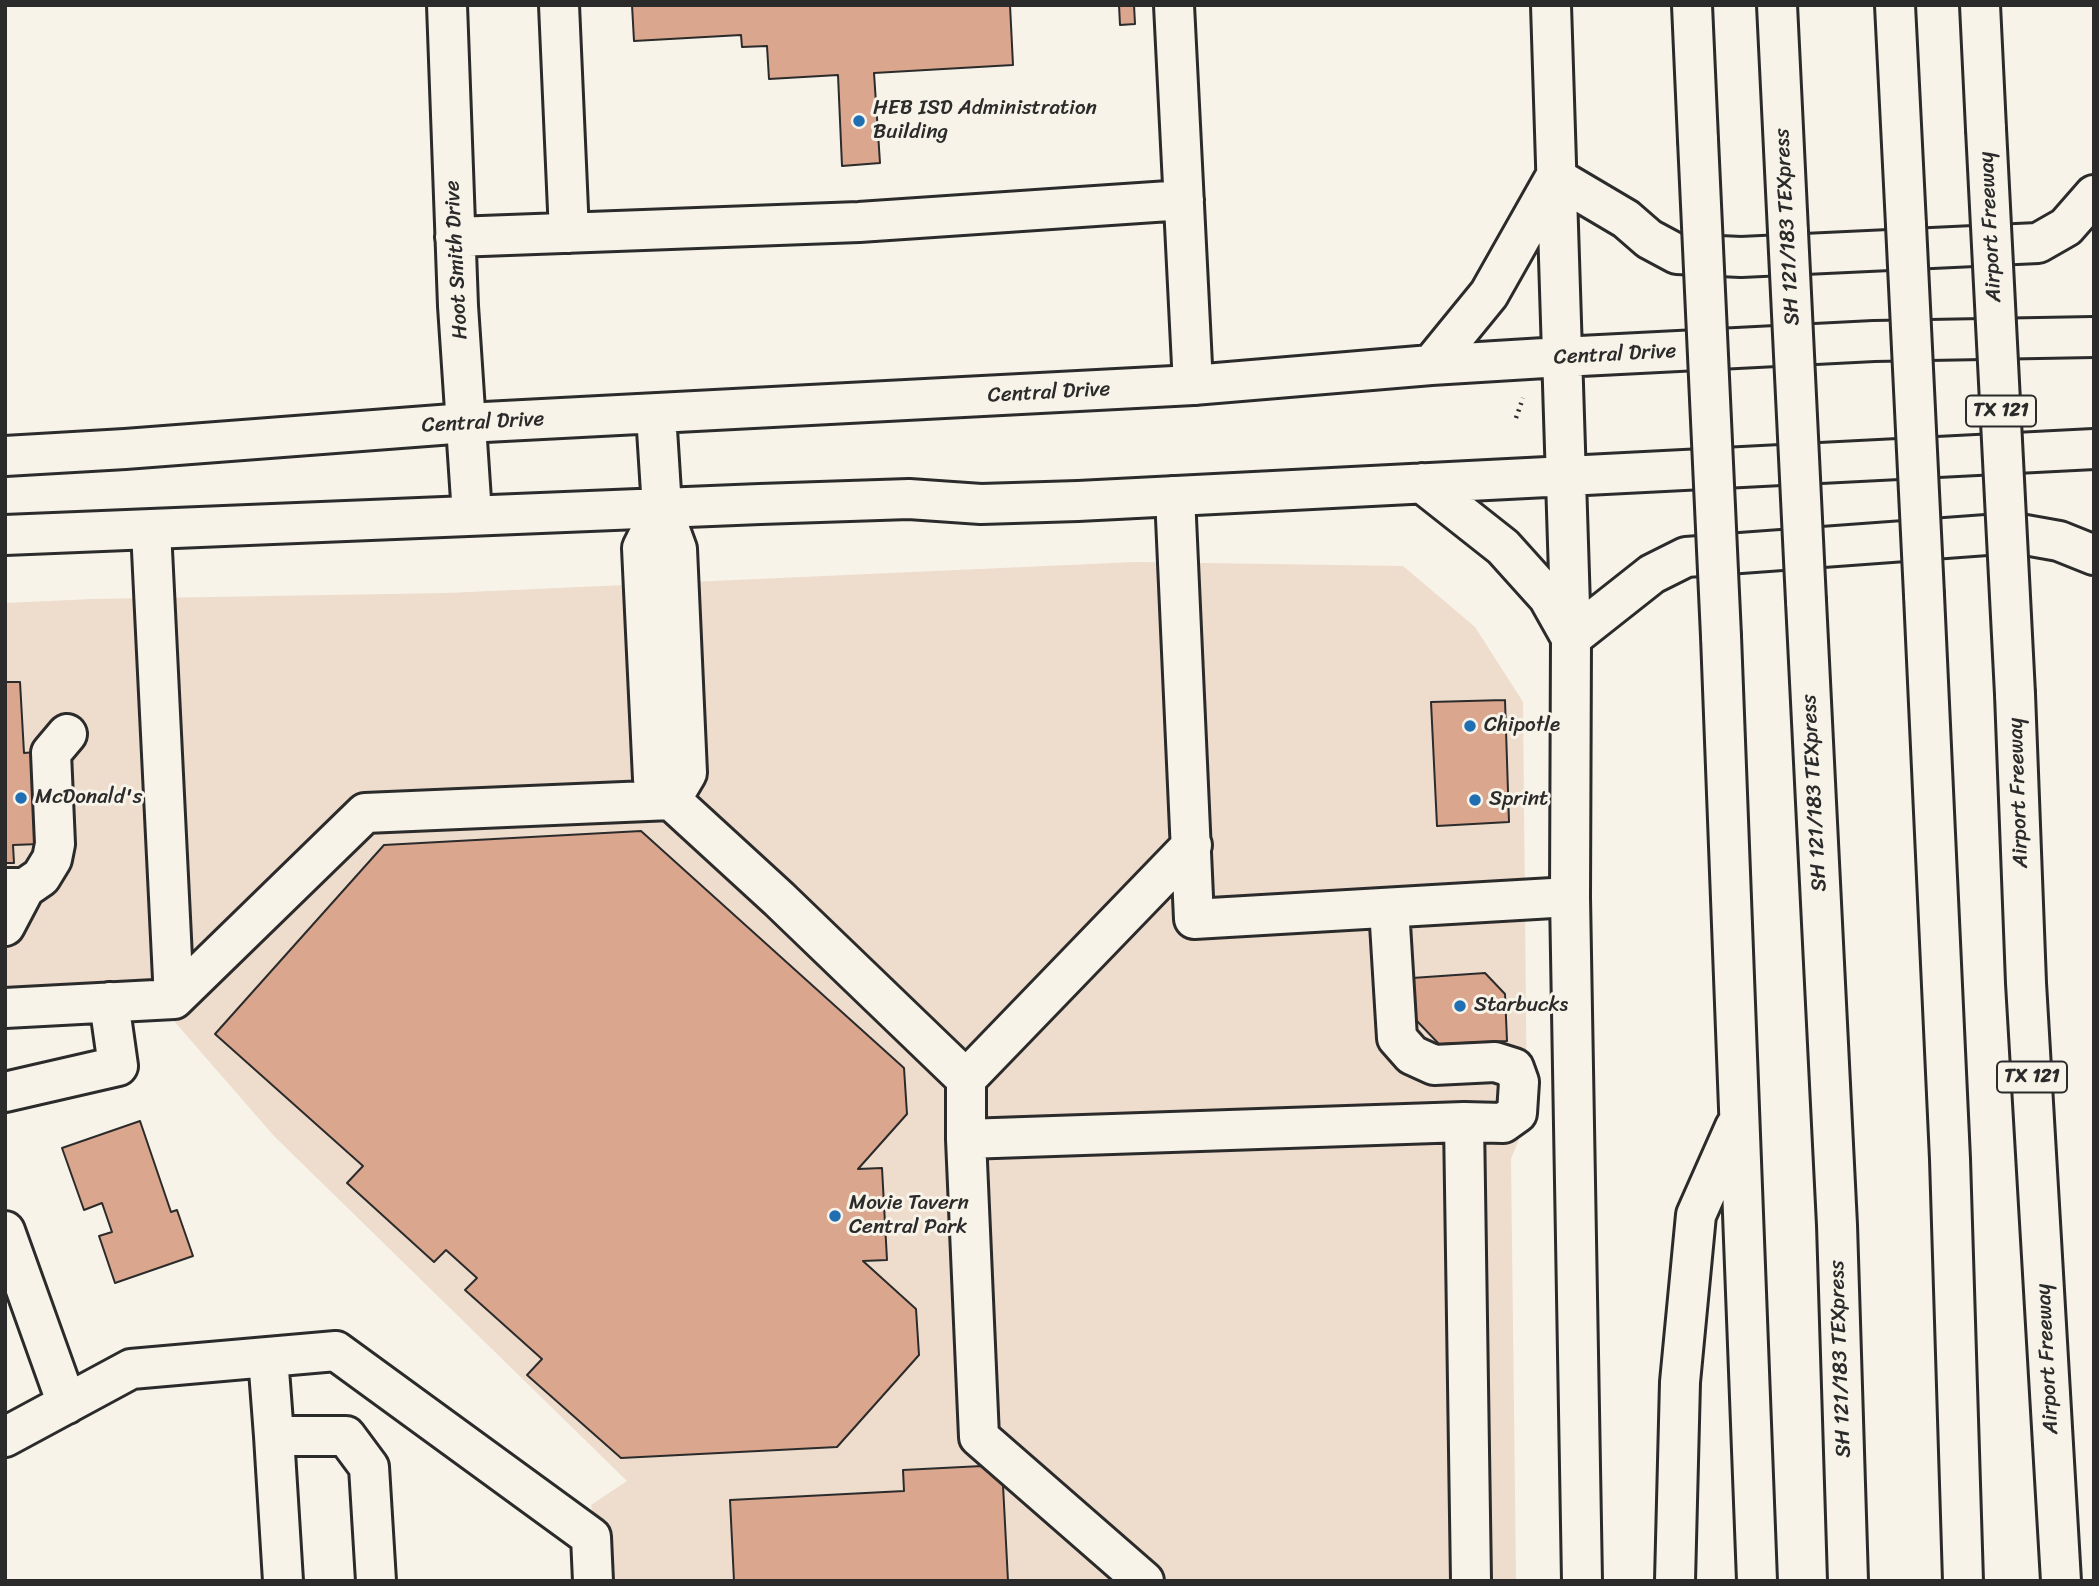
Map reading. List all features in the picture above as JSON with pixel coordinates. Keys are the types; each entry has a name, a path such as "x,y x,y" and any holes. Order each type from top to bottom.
{"main road":[{"name":"Hoot Smith Drive","path":"447,5 455,237 472,515"},
{"path":"559,5 569,233"},
{"path":"1174,5 1193,385"},
{"path":"1551,5 1571,638 1570,897 1582,1581"},
{"path":"1692,5 1721,636 1757,1581"},
{"name":"SH 121/183 TEXpress","path":"1777,5 1837,1225 1848,1581"},
{"path":"1895,5 1950,1159 1963,1581"},
{"name":"Airport Freeway","path":"1980,5 2015,694 2026,983 2061,1581"},
{"path":"1555,177 1626,219 1649,239 1677,254 1741,257 2038,243 2066,228 2094,195"},
{"path":"1431,365 1489,294 1555,177"},
{"path":"455,237 859,222 1184,200"},
{"name":"Central Drive","path":"5,456 466,423 1193,385 1561,357 1874,341 2094,337"},
{"path":"656,414 662,508 642,548 653,779 671,800 779,898 966,1079"},
{"path":"5,536 909,499 981,504 1175,496 2094,449"},
{"path":"1422,483 1503,547 1548,597 1571,638"},
{"path":"1175,496 1195,919 1570,897"},
{"path":"151,530 174,999"},
{"path":"1571,638 1653,574 1686,557 2014,533 2059,541 2094,555"},
{"path":"5,926 15,888 41,877 52,859 55,844 51,753 67,734"},
{"path":"5,1008 174,999 365,813 671,800"},
{"path":"1144,1581 979,1437 966,1079 1192,845"},
{"path":"967,1139 1464,1122 1503,1124 1517,1112 1519,1082 1514,1068 1495,1062 1434,1065 1412,1055 1397,1038 1389,908"},
{"path":"5,1092 118,1066 108,1002"},
{"path":"1675,1581 1680,1382 1696,1215 1739,1118"},
{"path":"1464,1122 1471,1581"},
{"path":"5,1231 67,1404"},
{"path":"5,1437 131,1369 336,1351 591,1538 593,1581"},
{"path":"268,1357 283,1581"},
{"path":"274,1436 346,1436 369,1466 376,1581"}],"path":[{"path":"1516,418 1523,398"}],"shaded area":[{"path":"1135,562 1403,566 1475,627 1523,702 1527,1119 1511,1159 1516,1581 601,1581 591,1505 627,1481 274,1136 140,982 5,994 5,603 447,593"}],"building":[{"name":"HEB ISD Administration Building","path":"632,5 1010,5 1013,65 874,73 880,163 842,166 838,75 769,79 767,46 742,47 741,35 634,41"},
{"path":"1119,5 1134,5 1135,24 1120,25"},
{"name":"McDonald's","path":"5,682 20,682 24,753 35,752 40,844 13,845 14,863 5,863"},
{"path":"1505,700 1509,822 1437,826 1431,702"},
{"path":"641,831 904,1068 907,1114 858,1169 882,1168 887,1260 863,1261 916,1309 919,1355 837,1447 621,1458 527,1375 542,1359 465,1290 477,1278 446,1250 434,1262 347,1183 363,1166 215,1034 384,845"},
{"name":"Starbucks","path":"1485,973 1505,994 1507,1041 1439,1044 1415,1019 1412,978"},
{"path":"140,1121 171,1212 177,1210 193,1256 115,1283 99,1236 112,1232 102,1203 84,1210 62,1148"},
{"path":"982,1466 1003,1485 1008,1581 734,1581 730,1500 904,1491 903,1470"}],"place":[{"name":"HEB ISD Administration Building","path":"859,121"},
{"name":"Chipotle","path":"1470,726"},
{"name":"McDonald's","path":"21,798"},
{"name":"Sprint","path":"1475,800"},
{"name":"Starbucks","path":"1460,1006"},
{"name":"Movie Tavern Central Park","path":"835,1216"}]}
